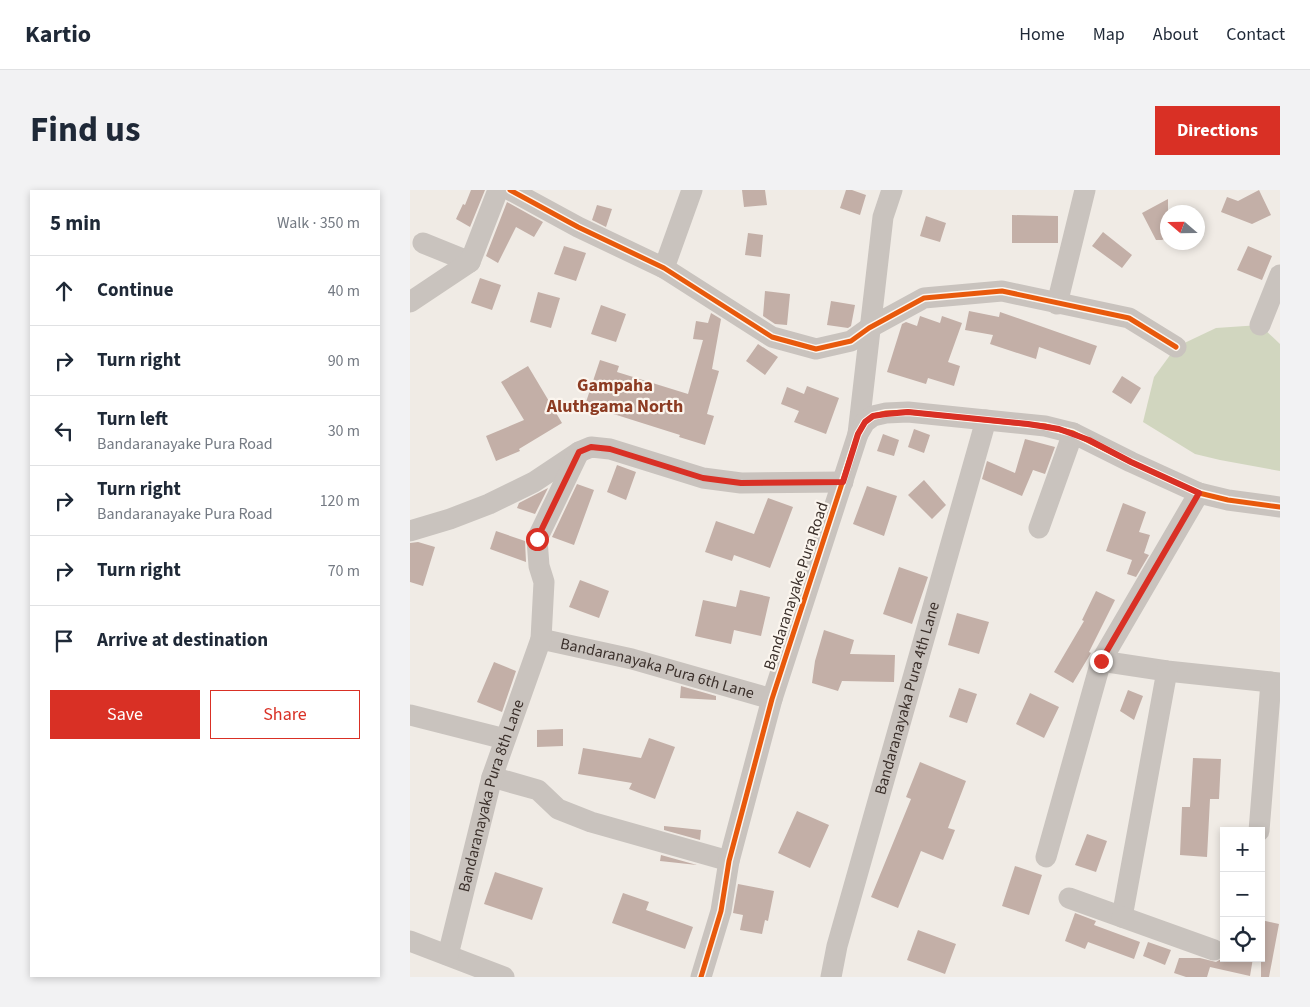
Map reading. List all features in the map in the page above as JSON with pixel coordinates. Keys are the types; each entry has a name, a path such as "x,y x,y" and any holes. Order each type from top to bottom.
{"street":[{"path":"410,302 470,262 498,190"},
{"path":"510,190 578,227 664,268 772,337 816,349 852,341 869,328 924,298 1002,291 1129,318 1176,347"},
{"path":"664,268 692,190"},
{"path":"858,434 882,217 892,190"},
{"path":"1058,304 1085,190"},
{"path":"422,243 470,262"},
{"path":"1260,326 1280,275"},
{"name":"Bandaranayake Pura Road","path":"701,977 720,911 729,861 772,699 858,434 865,422 873,416 908,412 1028,424 1073,433 1199,493 1228,500 1280,507"},
{"name":"Bandaranayaka Pura 4th Lane","path":"831,977 837,946 986,420"},
{"path":"1039,528 1073,433"},
{"path":"410,531 450,519 489,504 534,482 579,452 591,447 610,449 703,478 741,483 843,482"},
{"name":"Bandaranayaka Pura 8th Lane","path":"448,955 492,777 542,639 544,582 538,566 537,539 579,452"},
{"path":"1046,856 1101,661 1199,493"},
{"name":"Bandaranayaka Pura 6th Lane","path":"542,639 632,659 772,699"},
{"path":"1101,661 1167,671 1275,682 1258,827"},
{"path":"1122,917 1167,671"},
{"path":"410,716 505,738"},
{"path":"492,777 538,790 558,809 591,822 729,861"},
{"path":"1069,898 1214,950"},
{"path":"410,940 504,977"}],"green space":[{"path":"1260,325 1280,344 1280,471 1195,454 1143,422 1154,377 1176,347 1216,328"}],"building":[{"path":"471,190 485,190 470,227 456,219 463,204 465,205"},
{"path":"742,190 765,190 767,205 744,207"},
{"path":"846,190 866,195 860,215 840,208"},
{"path":"1259,190 1271,215 1252,224 1221,212 1227,197 1238,201"},
{"path":"1168,199 1168,205 1160,205 1160,240 1156,240 1142,213"},
{"path":"507,202 543,222 534,237 516,227 498,263 486,256"},
{"path":"597,205 612,209 606,227 592,220"},
{"path":"1012,215 1058,216 1058,243 1012,243"},
{"path":"926,216 946,223 940,242 920,236"},
{"path":"1103,232 1132,255 1122,268 1092,246"},
{"path":"748,233 763,235 761,257 745,255"},
{"path":"564,246 586,253 576,281 554,274"},
{"path":"1248,246 1272,256 1262,280 1237,270"},
{"path":"480,278 501,285 492,310 471,303"},
{"path":"765,291 790,294 787,325 775,324 763,316"},
{"path":"538,292 560,298 551,328 530,322"},
{"path":"831,301 855,305 851,326 848,328 827,325"},
{"path":"601,305 626,314 616,342 591,334"},
{"path":"969,311 999,317 1000,312 1097,346 1090,365 1039,347 1036,359 990,344 993,335 965,330"},
{"path":"711,313 721,319 712,369 719,371 707,414 714,416 705,445 679,437 680,435 585,405 600,360 619,366 617,372 688,394 703,340 693,339 696,321 708,323"},
{"path":"920,316 940,323 942,316 962,323 948,362 960,366 954,386 928,378 926,384 887,372 902,324 906,322 917,326"},
{"path":"758,344 778,357 765,375 746,361"},
{"path":"528,366 562,423 519,449 520,451 496,461 486,436 524,420 501,382"},
{"path":"1122,376 1141,388 1131,404 1112,392"},
{"path":"807,386 839,398 826,434 794,422 799,411 781,404 787,387 804,394"},
{"path":"914,429 930,435 924,453 908,447"},
{"path":"883,434 899,440 894,456 877,451"},
{"path":"1025,439 1055,447 1045,474 1033,470 1022,496 982,479 987,461 1015,473"},
{"path":"617,465 636,472 626,500 607,492"},
{"path":"924,480 946,505 932,519 908,495"},
{"path":"577,484 594,490 574,545 552,537"},
{"path":"867,486 897,496 884,536 853,524"},
{"path":"548,488 535,514 517,508 519,503"},
{"path":"768,498 793,507 770,568 734,555 732,561 705,552 716,521 754,534"},
{"path":"1123,503 1146,512 1139,532 1150,535 1144,553 1149,555 1136,577 1127,574 1132,560 1106,551"},
{"path":"496,531 525,541 526,562 490,549"},
{"path":"418,542 435,547 423,586 410,582 410,543"},
{"path":"899,567 928,577 912,624 883,614"},
{"path":"580,580 609,591 599,618 569,607"},
{"path":"740,590 770,597 761,636 734,630 731,644 695,636 703,600 736,607"},
{"path":"1096,591 1115,600 1089,652 1091,653 1073,683 1054,672 1084,621 1082,620"},
{"path":"957,613 989,622 979,654 948,645"},
{"path":"824,630 854,640 850,654 895,655 894,682 842,681 838,691 812,683 815,661"},
{"path":"494,662 516,671 502,712 477,702"},
{"path":"681,686 716,696 716,700 680,698"},
{"path":"959,688 977,694 967,723 949,717"},
{"path":"1128,690 1143,696 1134,720 1120,711"},
{"path":"1030,693 1059,707 1044,738 1016,724"},
{"path":"563,729 563,746 537,747 537,730"},
{"path":"649,738 675,747 655,799 629,789 632,783 578,774 583,748 641,758"},
{"path":"1193,758 1221,759 1219,799 1210,799 1207,857 1180,855 1182,807 1190,807"},
{"path":"920,762 966,781 948,828 955,830 943,860 921,851 898,908 871,897 911,799 906,797"},
{"path":"797,811 829,825 810,868 778,853"},
{"path":"664,826 701,830 700,840 664,830"},
{"path":"1087,834 1107,841 1096,872 1075,865"},
{"path":"661,855 697,865 660,861"},
{"path":"1015,866 1042,875 1029,915 1002,906"},
{"path":"495,872 543,888 532,920 484,904"},
{"path":"738,884 774,891 768,921 765,920 762,934 740,930 743,915 733,913"},
{"path":"623,893 649,902 646,910 693,927 685,949 612,923"},
{"path":"1075,913 1096,921 1094,925 1140,942 1134,959 1088,942 1085,949 1065,941"},
{"path":"1265,921 1279,924 1269,977 1261,977 1261,962 1265,962"},
{"path":"918,930 956,944 945,974 907,960"},
{"path":"1148,942 1171,950 1165,965 1143,956"},
{"path":"1179,958 1200,958 1216,962 1220,960 1220,962 1252,962 1250,976 1210,967 1207,977 1186,977 1174,973"}],"cycle path":[{"path":"510,190 578,227 664,268 772,337 816,349 851,341 869,328 924,298 1002,291 1129,318 1176,347"},
{"path":"701,977 721,911 729,861 772,699 858,434 865,422 873,416 886,413 908,412 1045,426 1073,433 1199,493 1228,500 1280,507"}],"district":[{"name":"Gampaha Aluthgama North","path":"615,395"}],"route":[{"path":"537,539 579,452 591,447 610,449 703,478 741,483 843,482 858,434 865,422 873,416 908,412 1028,424 1059,429 1089,440 1108,451 1199,493 1101,661"}]}
